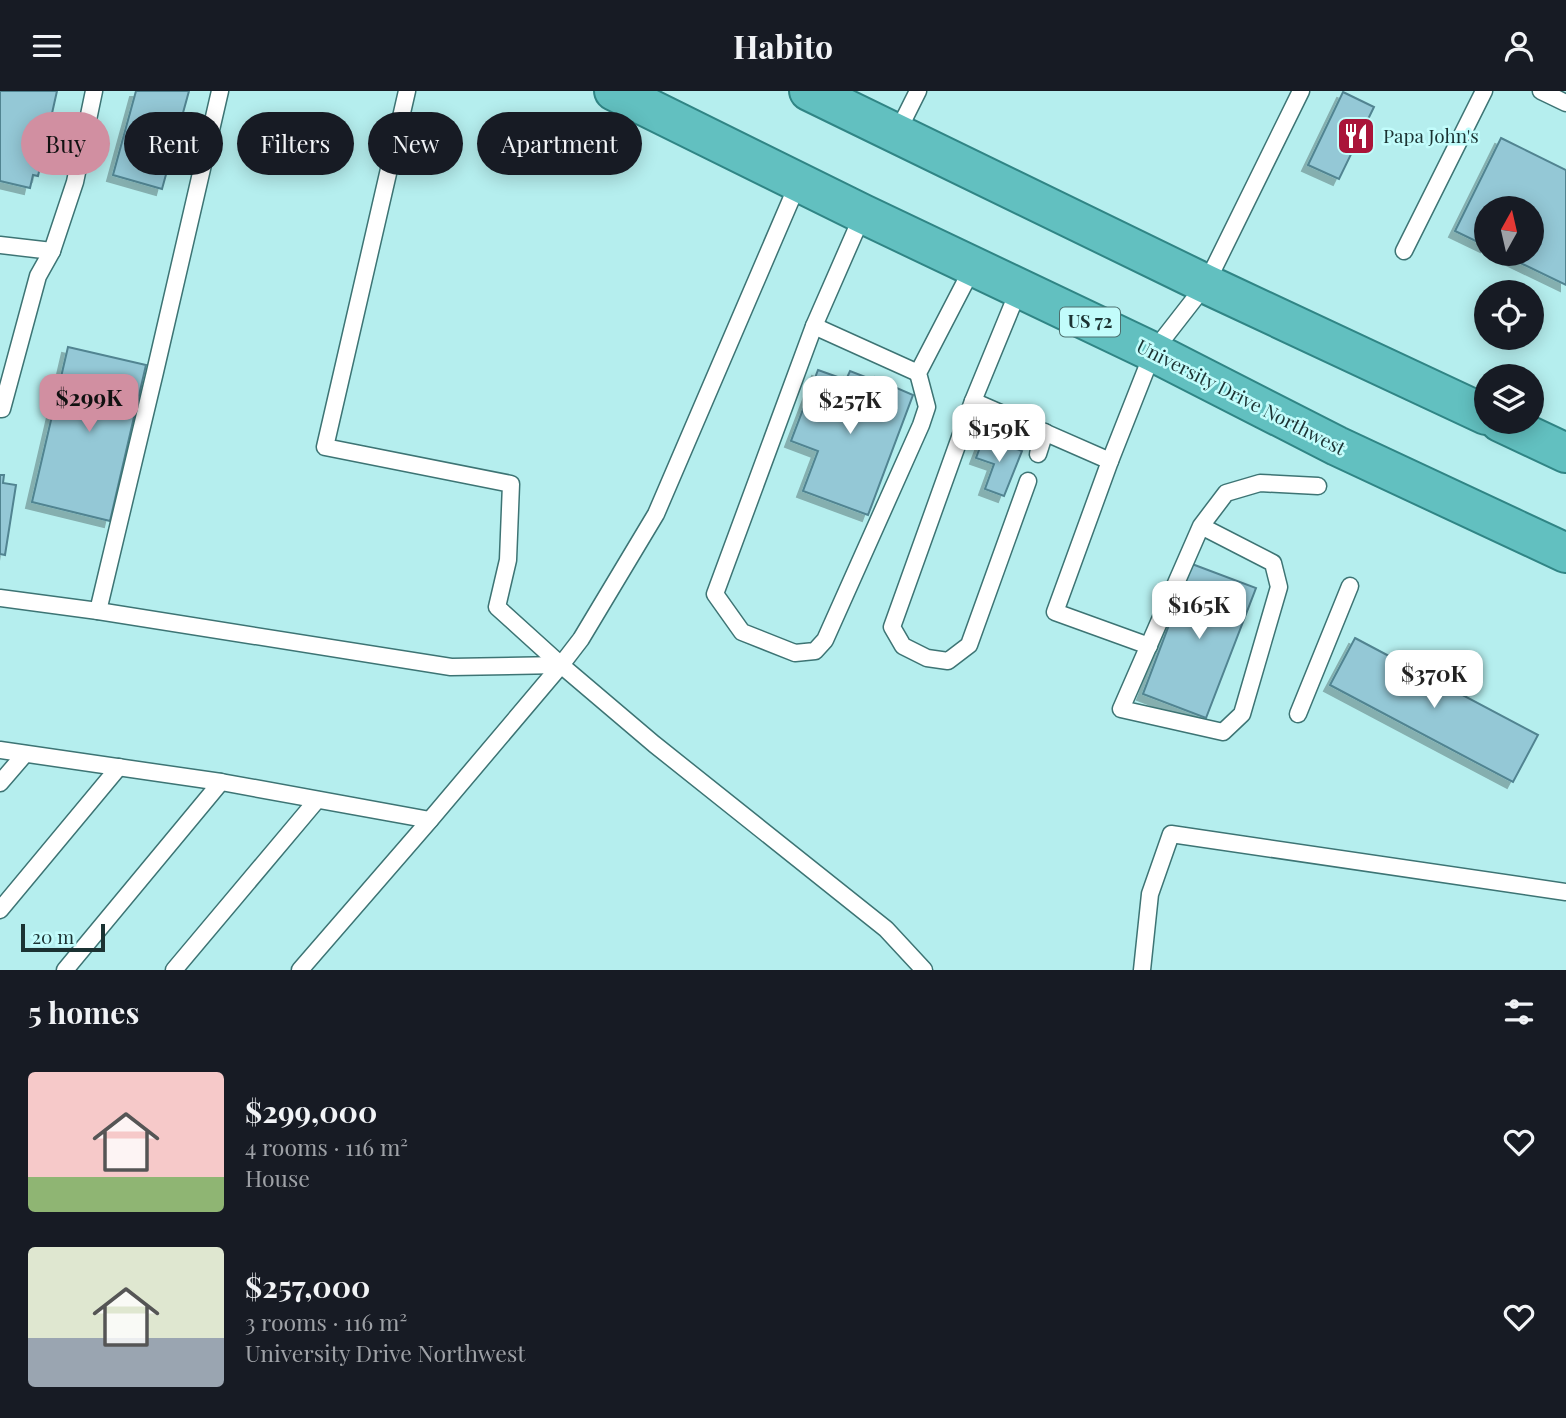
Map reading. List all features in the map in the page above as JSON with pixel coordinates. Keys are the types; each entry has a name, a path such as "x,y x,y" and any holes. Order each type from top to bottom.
{"highway":[{"name":"University Drive Northwest","path":"614,91 863,214 1153,352 1336,446 1566,554"},
{"path":"809,91 1206,284 1474,409"},
{"path":"1526,434 1566,453"}],"lane":[{"path":"0,409 38,276 52,251 75,182 94,91"},
{"path":"98,611 220,91"},
{"path":"407,91 324,447 511,484 508,559 497,607 654,744 886,929 924,970"},
{"path":"897,133 918,91"},
{"path":"1149,646 1055,612 1153,352 1206,284 1301,91"},
{"path":"1404,251 1484,91"},
{"path":"1541,91 1566,103"},
{"path":"300,970 581,639 656,514 799,181"},
{"path":"863,214 814,326 715,594 742,632 795,653 815,651 825,640 928,407 918,373 973,266"},
{"path":"0,245 52,251"},
{"path":"1019,289 973,401 892,627 903,646 927,658 948,661 969,645 1028,481"},
{"path":"814,326 918,373"},
{"path":"973,401 1110,461"},
{"path":"1038,454 1045,432"},
{"path":"1201,526 1273,563 1279,587 1242,714 1223,732 1121,709 1201,526 1226,493 1260,483 1318,487"},
{"path":"1298,714 1350,586"},
{"path":"0,597 451,667 561,665"},
{"path":"0,750 220,782 430,820"},
{"path":"0,783 25,754"},
{"path":"0,910 119,767"},
{"path":"65,970 220,782"},
{"path":"174,970 317,800"},
{"path":"1142,970 1150,894 1171,834 1566,892"}],"building":[{"path":"0,91 57,91 52,112 21,112 21,175 33,175 30,188 0,181"},
{"path":"136,91 189,91 183,112 130,112"},
{"path":"1343,92 1374,107 1339,179 1308,165"},
{"path":"124,135 124,175 166,175 162,189 113,175"},
{"path":"1501,138 1566,170 1566,285 1527,266 1544,266 1544,196 1474,196 1474,240 1455,231"},
{"path":"68,347 146,365 110,521 32,502"},
{"path":"818,370 846,380 850,371 873,380 875,377 893,383 892,386 913,395 868,515 803,491 818,451 791,441"},
{"path":"984,437 1022,451 1004,496 985,489 994,464 976,458"},
{"path":"0,475 4,475 3,483 16,485 5,555 0,554"},
{"path":"1192,564 1256,588 1206,718 1143,694"},
{"path":"1355,638 1538,735 1513,782 1330,685"}],"place":[{"name":"Papa John's","path":"1356,136"}]}
